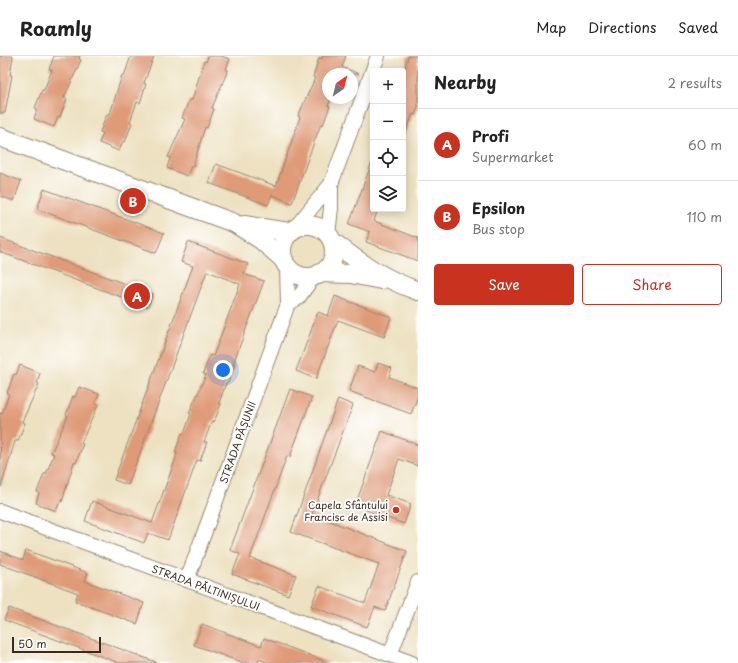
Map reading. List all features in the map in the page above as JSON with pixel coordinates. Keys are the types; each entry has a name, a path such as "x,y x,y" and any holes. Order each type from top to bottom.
{"main road":[{"path":"0,137 234,223 261,240 299,275 351,274 392,282 418,291"},
{"path":"234,223 292,230 302,226 316,226 357,260 392,282"},
{"path":"285,263 282,245 292,230"},
{"path":"317,274 330,263 333,256 330,238"}],"street":[{"path":"292,230 331,184 378,56"},
{"path":"330,238 332,208 331,184"},
{"name":"STRADA PĂȘUNII","path":"187,580 288,304 285,263"},
{"name":"STRADA PĂȘUNII","path":"288,304 298,298 317,274"},
{"name":"STRADA PĂLTINIȘULUI","path":"0,511 412,663"},
{"path":"390,655 418,582"}],"building":[{"path":"0,56 13,56 10,75 12,75 5,113 0,113"},
{"path":"54,56 80,56 79,59 81,60 64,98 67,99 60,117 58,117 54,127 34,119 37,109 35,108 52,70 49,69"},
{"path":"131,56 154,56 144,83 146,84 140,103 137,102 130,122 132,123 125,142 123,141 119,151 99,143 103,133 100,132 107,114 110,114 122,75 124,76"},
{"path":"208,56 221,56 230,59 226,69 228,70 212,108 214,109 207,128 205,127 193,166 191,166 187,176 167,168 170,158 168,157 185,119 182,118 189,100 192,100 204,61 206,62"},
{"path":"323,56 346,56 342,67 344,68 322,68 322,104 329,104 328,106 330,106 323,125 321,124 317,134 292,203 272,195 268,205 209,183 216,164 276,186 300,117 298,116 315,78 313,77 319,58 322,59"},
{"path":"408,56 418,56 418,107 415,115 413,114 406,132 406,68"},
{"path":"370,167 370,212 377,212 374,221 418,238 418,261 366,242 370,232 349,224"},
{"path":"0,173 21,181 14,201 0,196"},
{"path":"44,189 164,233 156,253 37,209"},
{"path":"0,238 153,294 148,307 0,252"},
{"path":"188,242 248,264 244,274 264,281 233,364 235,365 228,383 226,383 219,403 221,404 214,422 212,421 204,442 207,442 200,461 197,460 168,540 148,533 144,543 85,521 92,501 152,523 174,463 177,453 175,452 182,433 184,434 191,414 189,413 206,375 203,374 210,355 213,356 240,284 207,271 128,485 114,480 193,266 181,262"},
{"path":"335,296 391,317 384,337 338,320 316,379 296,371 318,312 328,316"},
{"path":"378,363 392,368 389,377 418,388 418,396 411,414 349,391 358,366 375,372"},
{"path":"20,365 40,373 37,383 39,384 22,422 25,423 18,441 15,441 1,487 0,413 2,414 9,394 7,393 14,374 16,375"},
{"path":"79,387 99,394 95,404 98,405 81,443 83,444 76,463 74,462 62,502 60,501 56,511 36,503 39,493 37,492 54,454 51,453 68,416 66,415 73,396 75,397"},
{"path":"290,389 312,397 290,457 287,456 250,558 296,575 288,595 232,574 240,554 230,550"},
{"path":"338,399 353,405 312,514 407,551 385,611 375,607 367,627 311,606 319,586 365,603 379,564 291,532"},
{"path":"382,431 418,445 418,466 399,459 386,495 411,504 404,524 355,506"},
{"path":"26,550 88,573 85,581 144,603 137,624 75,601 78,593 0,564 0,551 23,560"},
{"path":"9,608 156,663 119,663 4,620"},
{"path":"202,624 261,646 264,638 330,663 269,663 259,659 258,663 244,663 194,645"}],"place":[{"name":"Epsilon","path":"133,201"},
{"name":"Profi","path":"137,296"},
{"name":"Capela Sfântului Francisc de Assisi","path":"396,510"}]}
